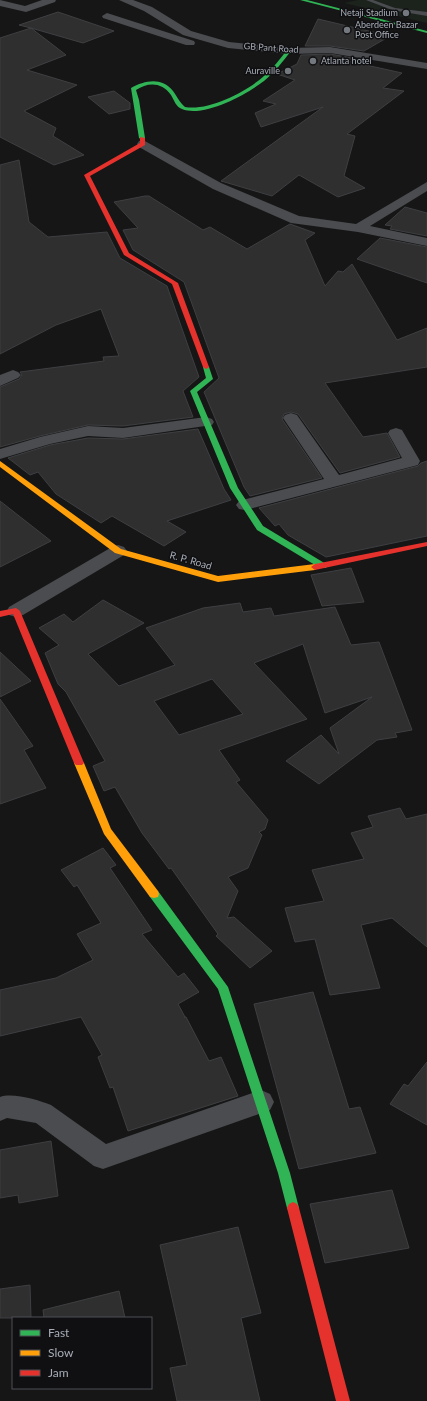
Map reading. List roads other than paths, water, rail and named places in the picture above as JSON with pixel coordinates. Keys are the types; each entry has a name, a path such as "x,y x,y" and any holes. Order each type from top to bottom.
{"street":[{"path":"0,3 26,9 51,0"},
{"name":"GB Pant Road","path":"124,0 148,9 187,33 228,45 289,51 330,50 427,66"},
{"path":"307,2 323,0"},
{"path":"307,2 427,32"},
{"path":"107,16 187,43 228,45"},
{"path":"142,144 138,122 137,97 133,89 140,83 150,82 162,84 172,91 176,102 185,109 206,108 226,100 264,79 289,51"},
{"path":"142,144 217,186 296,220 358,228 427,242"},
{"path":"142,144 87,175 126,254 175,283 210,379 193,391 234,488 260,528 323,566"},
{"path":"358,228 427,186"},
{"path":"408,198 427,202"},
{"path":"291,418 335,482"},
{"path":"0,454 46,440 88,431 123,433 206,422"},
{"path":"245,505 412,461 396,433"},
{"name":"R. P. Road","path":"0,463 118,551 218,579 323,566 427,544"},
{"path":"118,551 8,613 107,831 223,987 284,1173 343,1401"},
{"path":"0,1109 6,1106 42,1113 103,1157 261,1102"}],"lane":[{"path":"368,0 394,9 427,14"}],"place":[{"name":"Netaji Stadium","path":"406,13"},
{"name":"Aberdeen Bazar Post Office","path":"347,30"},
{"name":"Atlanta hotel","path":"313,61"},
{"name":"Auraville","path":"288,71"}]}
